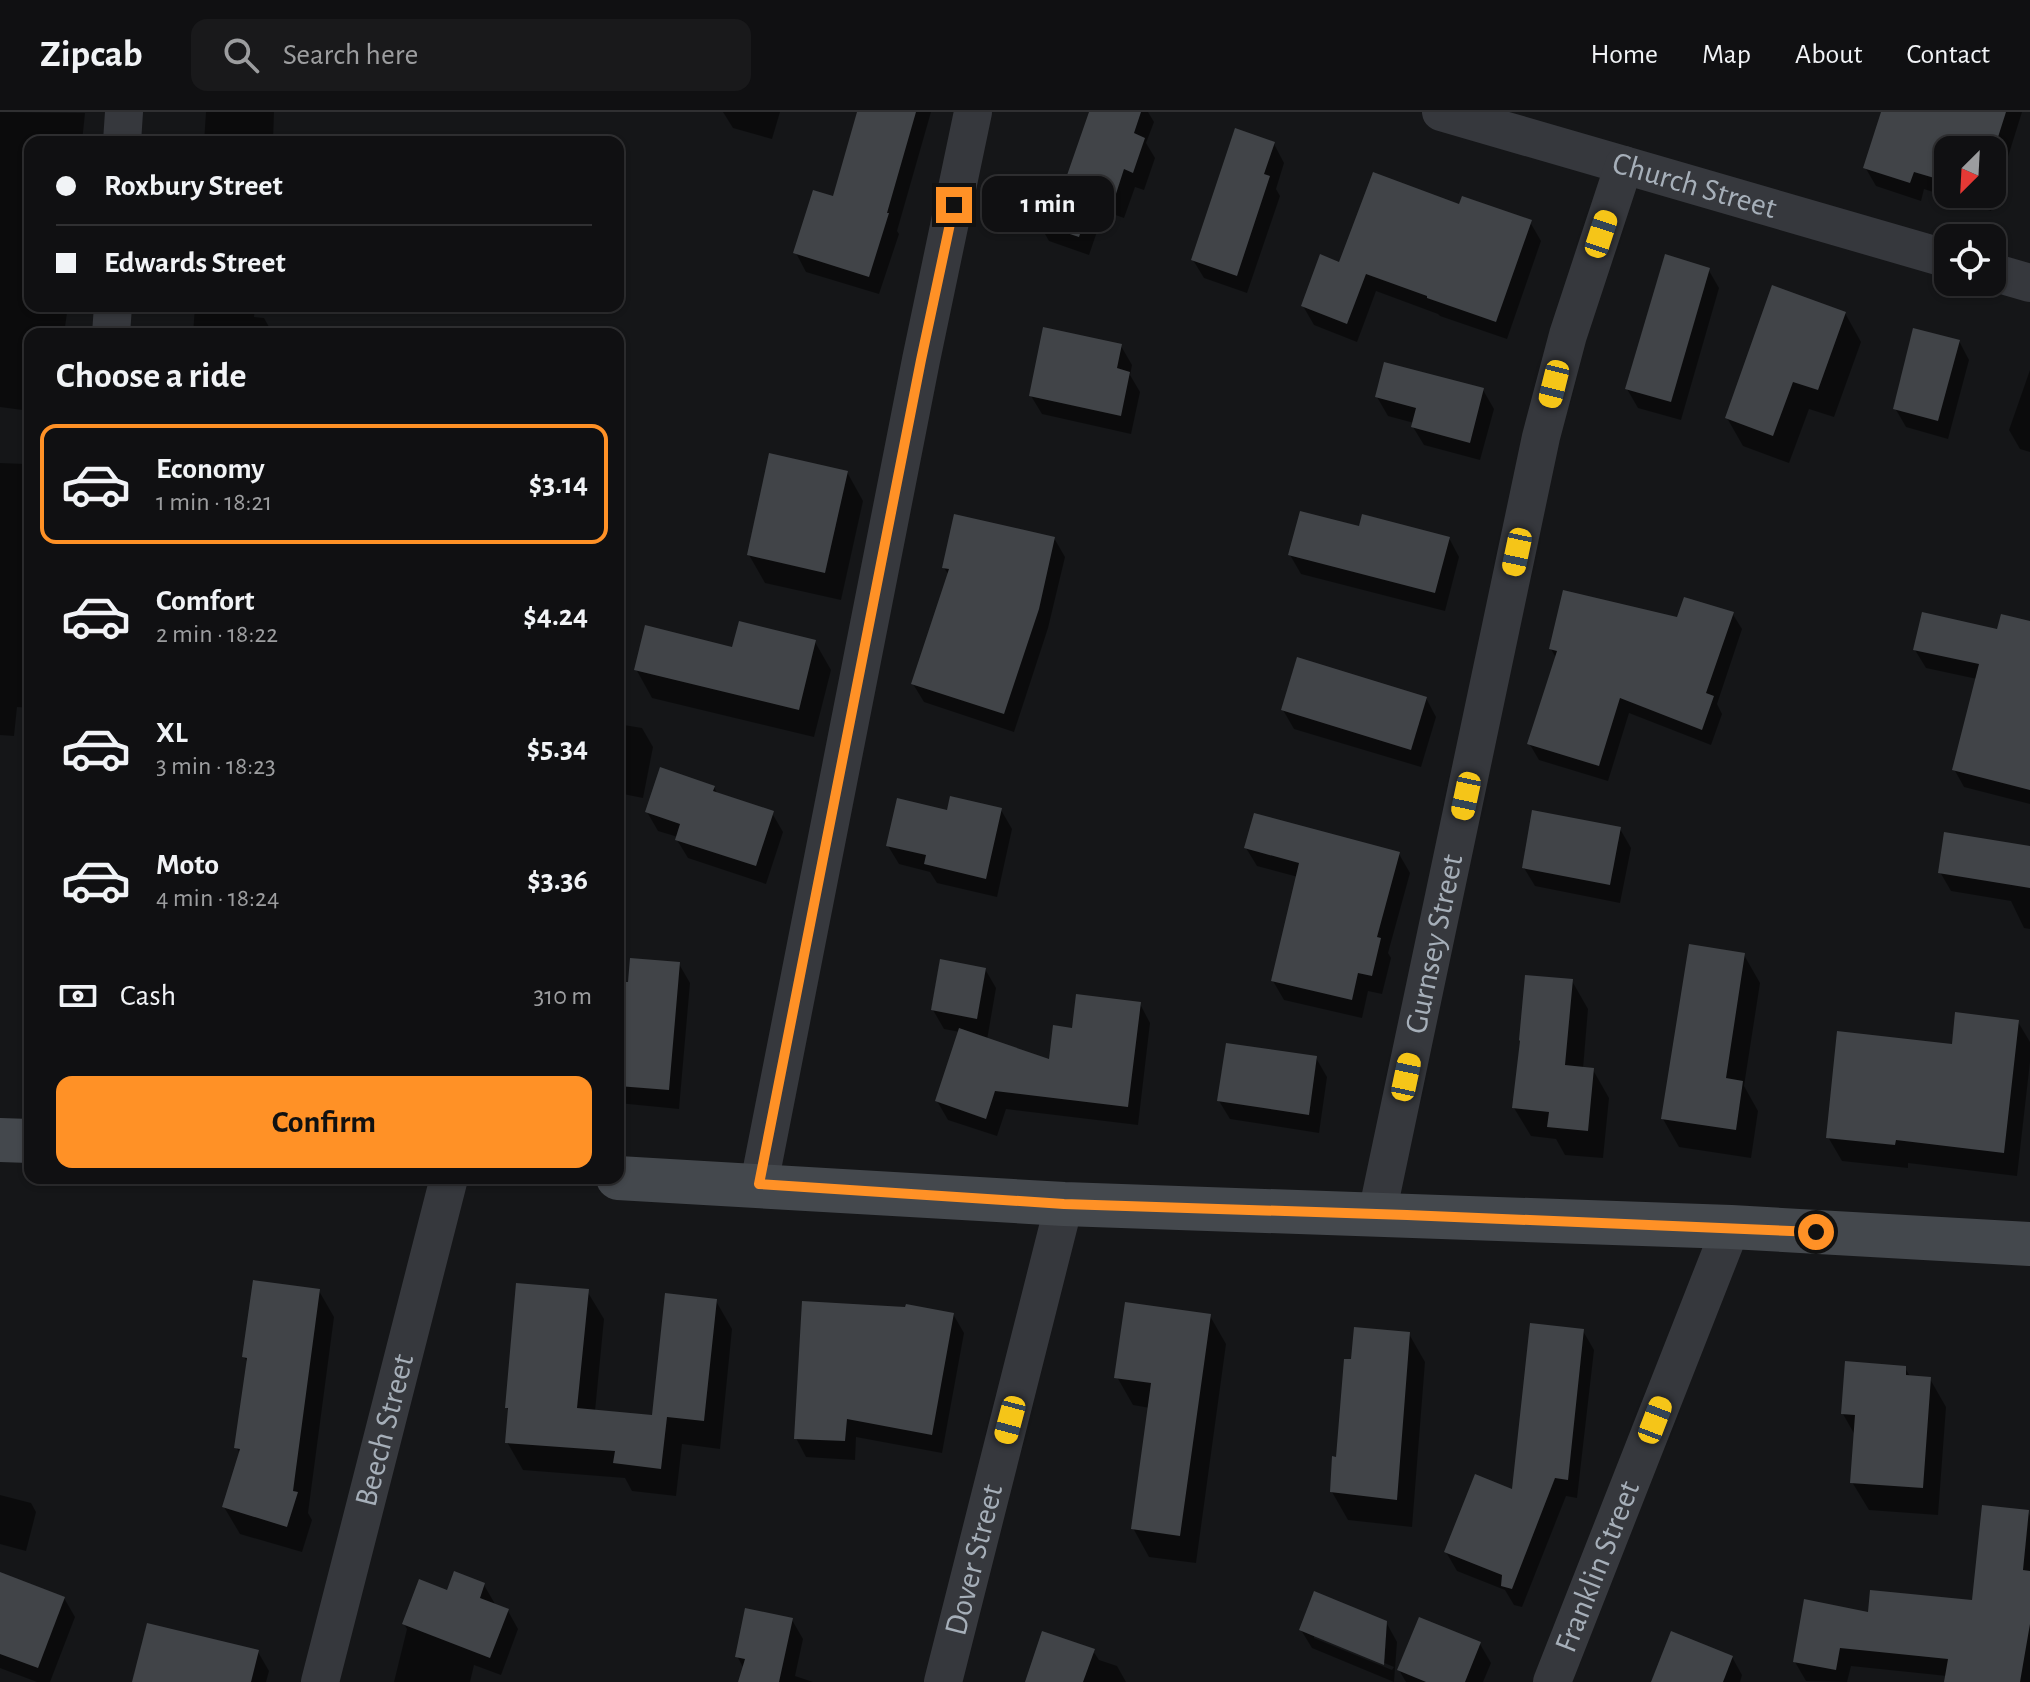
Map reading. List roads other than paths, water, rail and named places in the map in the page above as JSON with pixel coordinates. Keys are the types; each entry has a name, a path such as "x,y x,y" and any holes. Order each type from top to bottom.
{"street":[{"path":"122,136 124,112"},
{"path":"759,1184 921,360 973,112"},
{"name":"Church Street","path":"1441,112 1934,255"},
{"name":"Gurnsey Street","path":"1377,1214 1541,437 1568,335 1624,165"},
{"path":"2006,276 2030,283"},
{"path":"0,1140 24,1141"},
{"path":"624,1178 1064,1204 1731,1227 2030,1244"},
{"name":"Beech Street","path":"320,1682 447,1184"},
{"name":"Dover Street","path":"943,1682 1064,1204"},
{"name":"Franklin Street","path":"1552,1682 1731,1227"}]}
